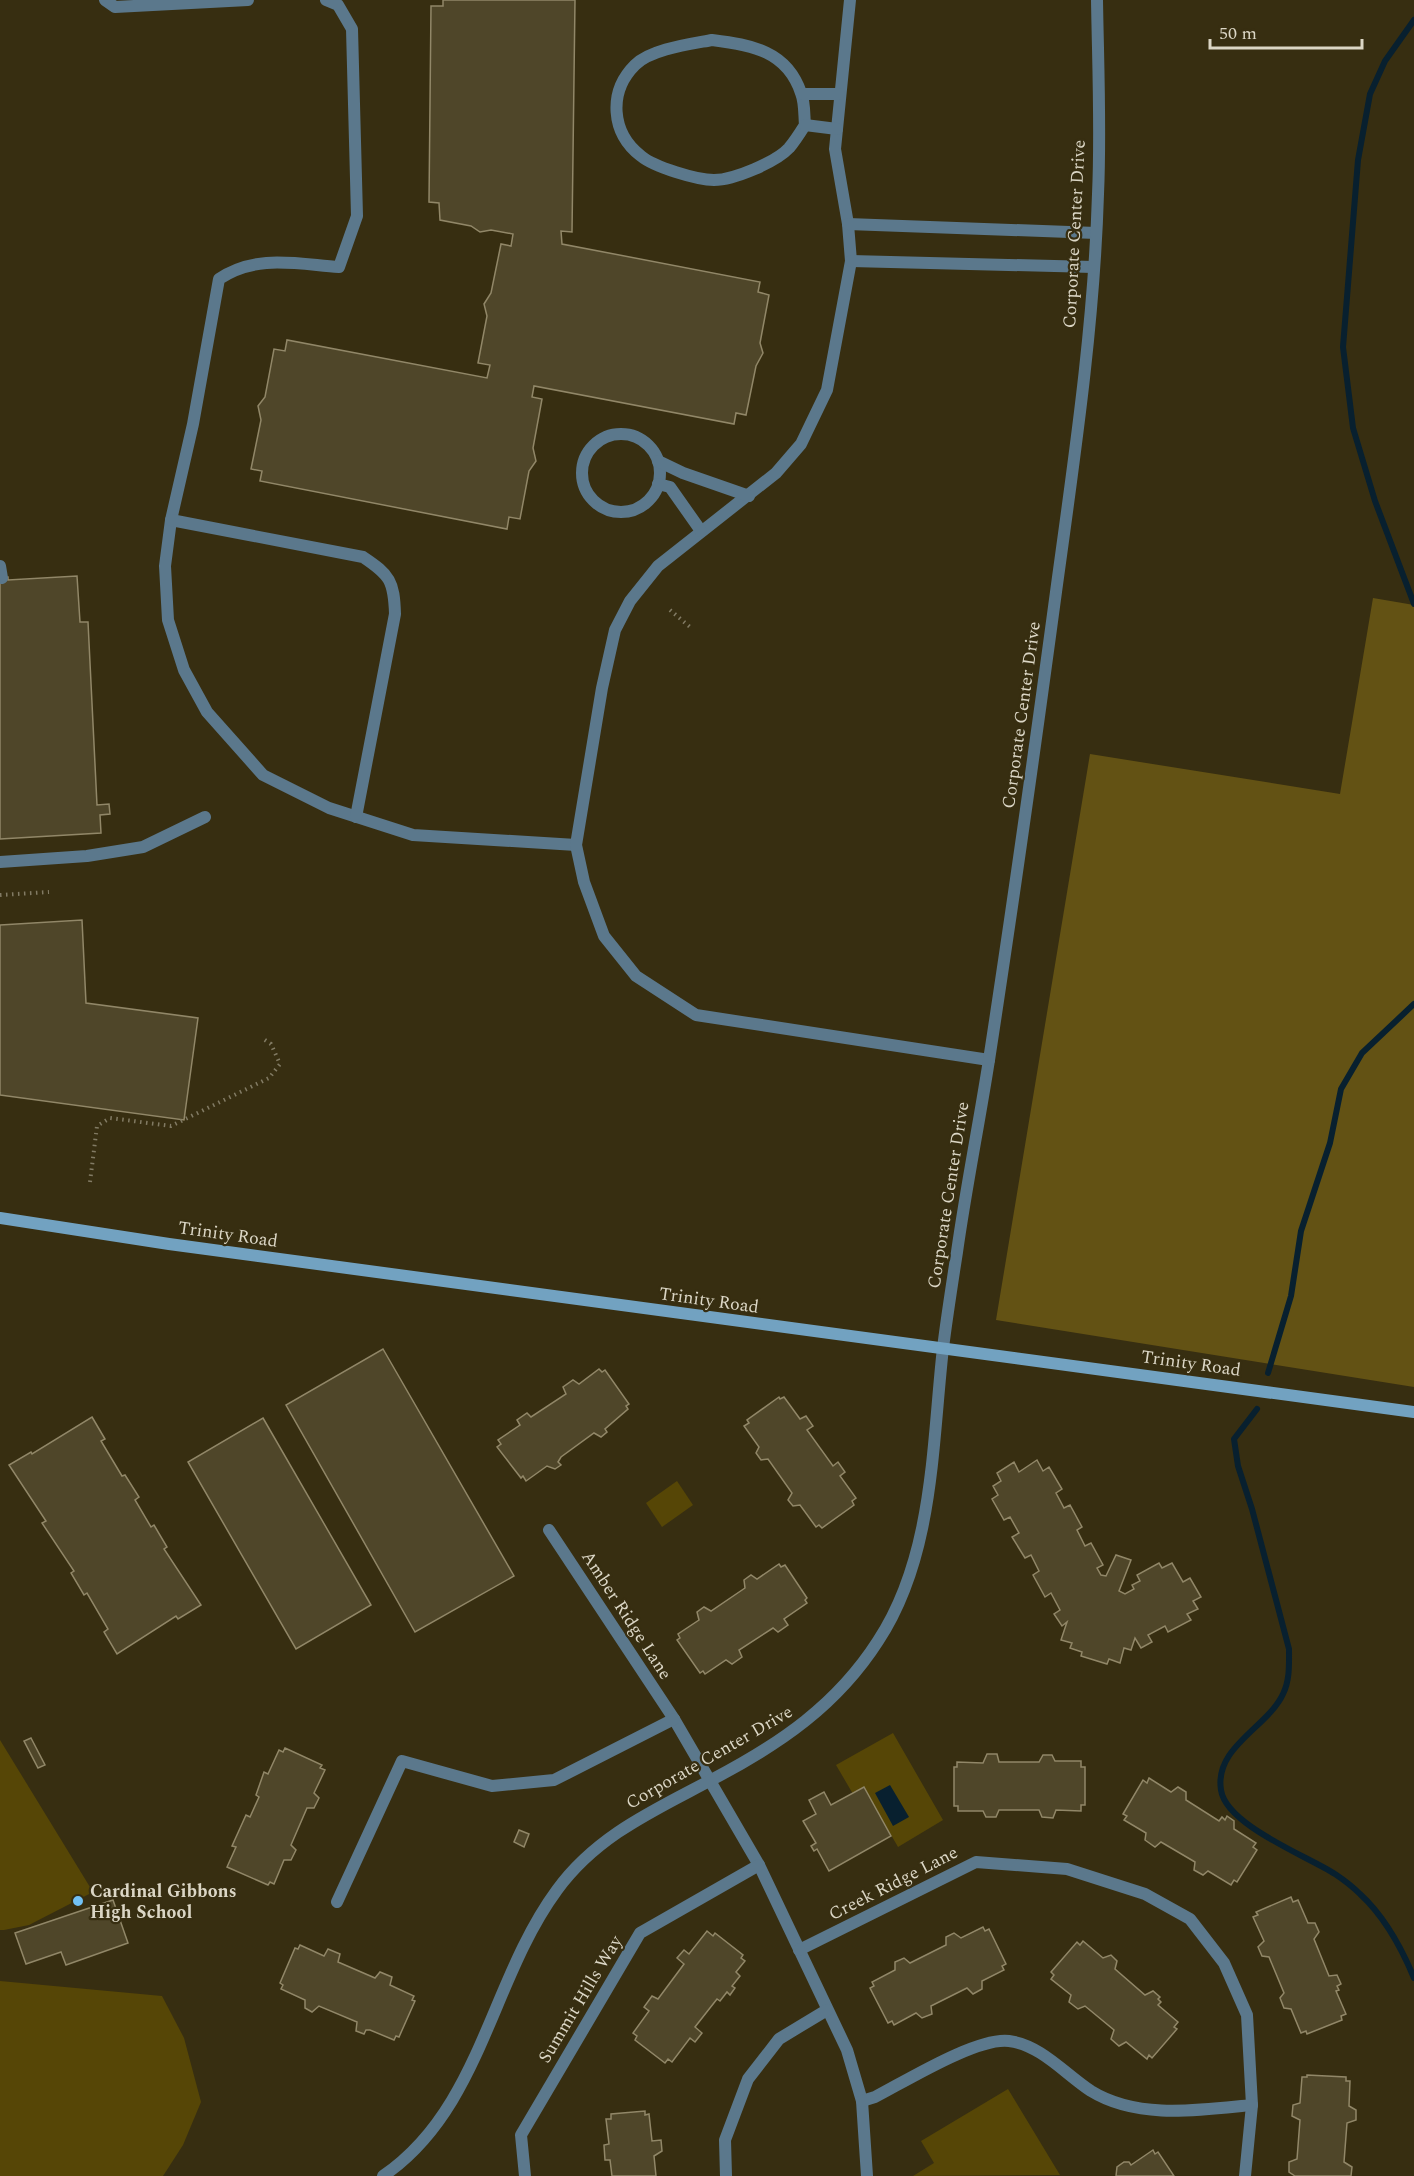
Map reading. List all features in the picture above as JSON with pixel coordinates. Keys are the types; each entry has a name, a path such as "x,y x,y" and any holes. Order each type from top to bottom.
{"main road":[{"name":"Trinity Road","path":"0,1218 192,1247 942,1350 1414,1412"}],"street":[{"path":"105,0 115,7 248,0"},
{"path":"326,0 338,5 352,29 357,216 339,267 268,262 237,267 219,279 193,424 171,520 165,566 168,620 184,670 207,711 263,775 329,808 413,835 576,844"},
{"path":"850,0 839,94 836,149 849,224 850,261 827,390 801,444 776,474 701,531 646,578 630,601 615,630 602,688 576,844 584,882 603,936 636,976 696,1016 989,1060"},
{"name":"Corporate Center Drive","path":"383,2176 411,2153 443,2116 464,2083 530,1930 585,1856 615,1832 802,1726 831,1701 855,1675 882,1635 903,1592 923,1521 936,1444 942,1350 989,1060 1076,446 1094,267 1099,190 1097,0"},
{"path":"712,40 752,45 787,66 802,94 805,126 788,149 756,169 715,180 674,171 641,157 622,136 614,111 619,88 636,63 670,48 712,40"},
{"path":"802,94 839,94"},
{"path":"805,126 837,129"},
{"path":"849,224 1096,233"},
{"path":"850,261 1094,267"},
{"path":"621,434 641,438 655,452 658,461 661,472 656,492 642,507 622,512 602,507 587,493 582,474 587,454 601,439 621,434"},
{"path":"658,461 683,473 748,496"},
{"path":"658,484 670,487 701,531"},
{"path":"171,520 363,557 384,570 394,586 395,614 356,817"},
{"path":"0,862 87,856 143,847 205,817"},
{"name":"Amber Ridge Lane","path":"549,1530 674,1719 710,1780"},
{"path":"337,1902 402,1761 492,1786 554,1780 674,1719"},
{"path":"710,1780 759,1865 847,2050 862,2100 867,2176"},
{"name":"Creek Ridge Lane","path":"799,1950 976,1862 1067,1869 1145,1894 1190,1919 1224,1963 1247,2015 1252,2105 1245,2176"},
{"name":"Summit Hills Way","path":"525,2176 521,2135 640,1933 759,1865"},
{"path":"726,2176 725,2140 748,2079 779,2039 827,2010"},
{"path":"862,2100 875,2097 975,2046 1008,2040 1032,2048 1092,2091 1122,2104 1158,2111 1252,2105"}],"path":[{"path":"670,610 690,627"},
{"path":"0,895 49,892"},
{"path":"90,1182 97,1126 110,1118 171,1126 269,1078 280,1064 271,1044 262,1038"}],"shaded area":[{"path":"1373,598 1414,605 1414,1387 996,1320 1090,754 1340,794"},
{"path":"677,1481 693,1505 662,1527 646,1503"},
{"path":"893,1733 943,1820 898,1847 864,1788 853,1794 836,1765"},
{"path":"0,1740 93,1892 29,1925 4,1930 0,1930"},
{"path":"0,1981 162,1996 184,2038 201,2102 183,2145 163,2176 0,2176"},
{"path":"1008,2089 1060,2175 913,2176 934,2163 921,2141"}],"water":[{"path":"890,1785 909,1817 893,1826 875,1793"}],"building":[{"path":"443,0 575,0 572,232 561,231 562,244 760,282 758,292 769,295 760,343 763,353 756,366 746,415 736,413 734,424 534,386 532,397 542,399 533,448 536,461 529,471 520,519 509,517 507,529 260,481 262,471 251,469 261,420 258,406 265,397 274,349 285,351 287,340 487,378 490,365 478,363 487,316 484,304 491,293 501,244 511,246 513,234 491,230 480,232 471,226 440,220 439,203 429,202 431,6 443,6"},
{"path":"77,576 80,622 88,622 97,805 109,804 110,814 100,815 101,833 0,839 0,578 8,577 8,580"},
{"path":"82,920 86,1003 198,1018 184,1120 0,1095 0,925"},
{"path":"383,1349 514,1576 415,1632 286,1405"},
{"path":"599,1369 602,1372 605,1370 629,1404 626,1406 628,1409 605,1429 607,1432 601,1437 594,1433 561,1457 558,1462 561,1465 555,1469 547,1466 526,1481 523,1476 521,1478 497,1447 501,1444 498,1440 520,1425 517,1420 527,1413 531,1417 566,1394 563,1387 573,1380 579,1384"},
{"path":"779,1397 780,1399 784,1397 800,1419 806,1416 813,1426 807,1430 833,1466 838,1462 845,1472 840,1476 856,1498 852,1501 854,1505 822,1528 819,1525 816,1527 800,1505 793,1506 788,1500 792,1493 768,1459 761,1460 756,1453 759,1447 744,1426 749,1423 747,1420"},
{"path":"92,1417 105,1439 101,1441 122,1476 125,1475 139,1497 135,1500 151,1527 154,1525 167,1547 164,1549 201,1605 178,1619 176,1616 117,1654 104,1632 108,1629 87,1593 84,1595 71,1573 74,1571 42,1523 46,1521 9,1465 31,1452 32,1454"},
{"path":"263,1418 371,1605 296,1649 188,1462"},
{"path":"1037,1460 1043,1471 1049,1467 1062,1489 1056,1493 1064,1508 1070,1505 1082,1527 1077,1530 1085,1546 1091,1543 1103,1565 1097,1568 1101,1575 1106,1576 1116,1555 1131,1560 1119,1591 1125,1594 1134,1589 1132,1585 1140,1581 1137,1575 1159,1563 1162,1568 1172,1563 1183,1582 1190,1578 1201,1597 1193,1601 1198,1609 1187,1614 1191,1620 1168,1632 1165,1626 1148,1635 1152,1642 1141,1648 1135,1638 1131,1650 1124,1648 1120,1663 1109,1659 1107,1664 1081,1656 1082,1652 1070,1648 1072,1643 1061,1640 1067,1622 1062,1626 1054,1614 1060,1610 1051,1593 1045,1597 1033,1575 1039,1571 1031,1555 1025,1558 1012,1537 1019,1533 1010,1517 1004,1520 992,1499 998,1495 993,1486 1001,1481 997,1473 1014,1462 1019,1472"},
{"path":"779,1564 781,1567 785,1565 807,1598 805,1600 807,1603 784,1619 788,1625 778,1632 773,1628 739,1650 742,1657 732,1664 726,1660 705,1674 703,1671 700,1673 677,1640 680,1638 678,1634 699,1620 697,1612 704,1607 711,1611 745,1588 744,1580 751,1575 757,1579"},
{"path":"31,1738 45,1765 38,1768 24,1741"},
{"path":"285,1748 322,1765 320,1768 325,1770 314,1793 319,1798 314,1808 307,1808 291,1845 296,1850 291,1860 284,1860 274,1884 270,1882 268,1885 227,1867 236,1847 232,1846 246,1815 250,1817 259,1797 256,1795 264,1772 268,1774 279,1750 283,1752"},
{"path":"987,1754 997,1754 999,1762 1039,1762 1043,1755 1052,1755 1055,1761 1081,1761 1081,1767 1085,1767 1085,1805 1081,1805 1081,1811 1056,1810 1053,1818 1042,1817 1039,1810 999,1810 996,1817 986,1817 983,1811 958,1811 958,1806 954,1806 954,1767 957,1767 957,1762 983,1763"},
{"path":"1149,1778 1171,1792 1178,1787 1186,1792 1186,1800 1219,1821 1222,1817 1225,1820 1227,1816 1234,1821 1234,1829 1256,1843 1253,1847 1257,1850 1237,1882 1234,1880 1231,1885 1208,1871 1203,1875 1194,1870 1195,1862 1161,1842 1155,1847 1145,1840 1146,1833 1124,1820 1127,1816 1123,1814 1143,1780 1147,1783"},
{"path":"864,1787 891,1836 829,1871 817,1849 814,1851 811,1846 816,1843 803,1821 816,1814 809,1800 824,1792 831,1805"},
{"path":"519,1830 529,1834 524,1847 514,1842"},
{"path":"1291,1897 1293,1902 1298,1900 1308,1923 1315,1923 1319,1932 1314,1939 1329,1976 1337,1975 1341,1984 1337,1986 1339,1990 1336,1991 1346,2014 1341,2016 1342,2020 1307,2034 1306,2031 1301,2033 1291,2009 1284,2008 1280,1998 1284,1993 1269,1957 1262,1956 1258,1947 1264,1941 1253,1917 1258,1915 1256,1912"},
{"path":"113,1900 128,1943 66,1965 61,1952 26,1964 15,1933"},
{"path":"983,1927 985,1931 989,1929 1006,1964 1002,1966 1004,1970 982,1981 982,1989 973,1994 967,1988 931,2006 932,2014 922,2018 916,2013 894,2025 892,2021 888,2023 870,1988 874,1986 872,1982 895,1970 895,1962 904,1958 910,1963 946,1945 946,1937 954,1933 961,1938"},
{"path":"707,1931 713,1936 715,1933 743,1955 741,1958 745,1961 736,1972 740,1976 732,1986 735,1988 730,1995 727,1992 720,2001 717,1999 695,2027 702,2033 695,2042 690,2038 672,2062 668,2059 665,2063 635,2040 637,2036 633,2033 649,2011 644,2007 652,1996 658,1999 684,1964 677,1958 684,1950 689,1954"},
{"path":"1083,1941 1103,1958 1111,1955 1117,1961 1115,1969 1145,1995 1153,1991 1160,1997 1158,1999 1161,2002 1158,2005 1178,2022 1174,2027 1177,2029 1152,2058 1149,2055 1147,2059 1126,2042 1119,2046 1111,2039 1114,2030 1085,2006 1078,2009 1069,2002 1071,1995 1051,1979 1054,1975 1051,1972 1077,1942 1080,1945"},
{"path":"300,1945 324,1956 328,1949 340,1954 338,1962 375,1978 380,1972 392,1977 390,1985 414,1996 412,2000 415,2001 399,2037 396,2036 394,2040 370,2030 366,2030 364,2034 356,2031 357,2022 319,2006 312,2012 305,2008 305,2000 281,1989 283,1985 280,1983 295,1948 298,1949"},
{"path":"1307,2075 1346,2077 1346,2081 1350,2081 1349,2106 1356,2110 1356,2120 1347,2123 1344,2162 1352,2167 1351,2176 1295,2176 1289,2172 1289,2162 1297,2159 1300,2120 1292,2116 1293,2105 1300,2103 1302,2077 1307,2077"},
{"path":"645,2111 645,2115 649,2114 652,2141 661,2140 662,2151 654,2156 656,2176 612,2176 610,2160 605,2160 604,2145 609,2144 606,2119 611,2119 611,2114"},
{"path":"1153,2150 1155,2154 1158,2152 1174,2176 1116,2176 1117,2167 1124,2162 1129,2162 1131,2165"}],"waterway":[{"path":"1414,20 1385,61 1370,94 1358,160 1343,347 1353,428 1375,501 1414,604"},
{"path":"1268,1373 1291,1296 1301,1231 1330,1143 1341,1089 1362,1053 1414,1004"},
{"path":"1257,1409 1234,1439 1238,1466 1252,1509 1289,1649 1289,1672 1285,1689 1276,1706 1234,1749 1226,1762 1221,1775 1221,1790 1226,1803 1252,1827 1335,1874 1360,1894 1392,1933 1414,1978"}],"place":[{"name":"Cardinal Gibbons High School","path":"78,1901"}]}
